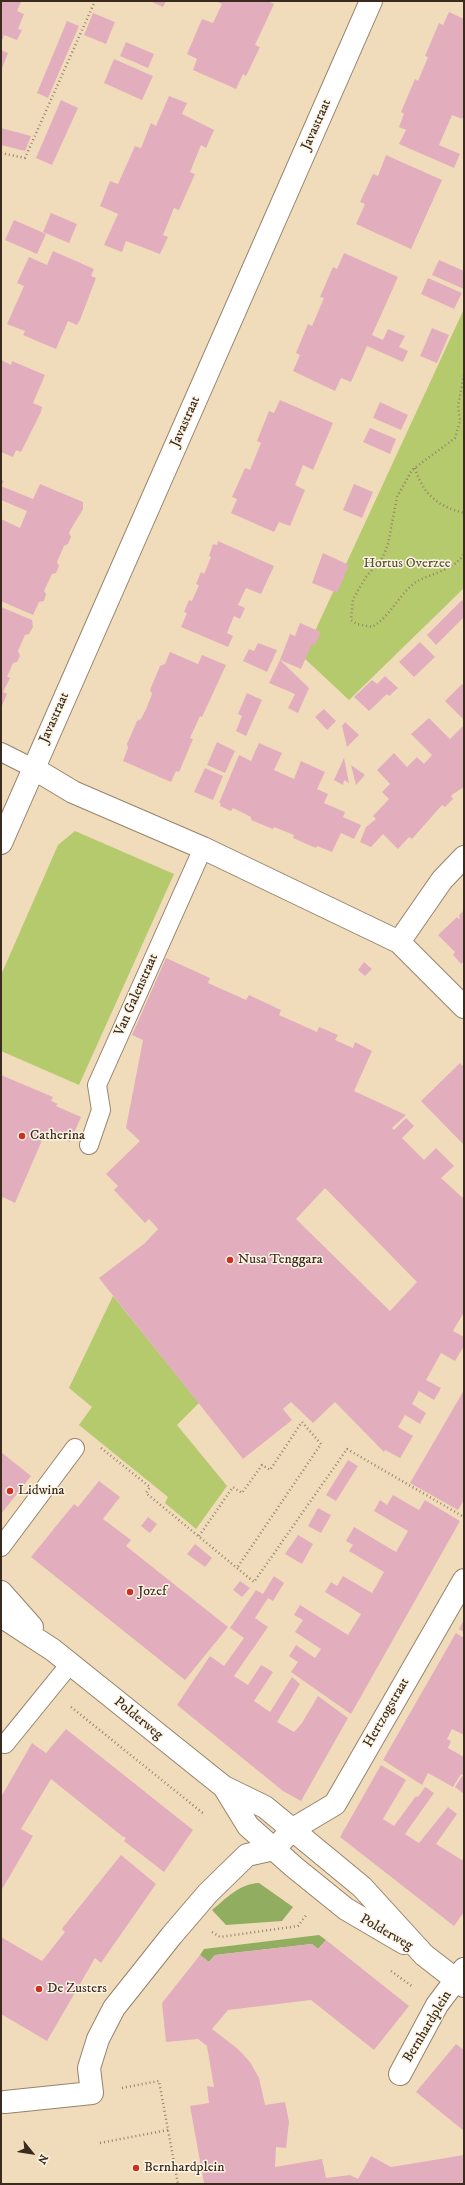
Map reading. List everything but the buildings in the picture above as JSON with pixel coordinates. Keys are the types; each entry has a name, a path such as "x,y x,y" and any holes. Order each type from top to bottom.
{"street":[{"name":"Javastraat","path":"1,842 371,1"},
{"path":"33,768 73,792 203,848 399,942 464,1007"},
{"path":"399,942 442,880 464,857"},
{"name":"Hertzogstraat","path":"293,1829 335,1804 464,1580"},
{"name":"Polderweg","path":"1,1592 53,1650"},
{"name":"Polderweg","path":"1,1616 53,1650 224,1787 265,1807 293,1829 362,1888 424,1954"},
{"name":"Polderweg","path":"224,1787 248,1826 274,1850 346,1910 424,1954 461,1979"},
{"path":"2,2101 92,2092 88,2068 98,2039 114,2008 208,1894 247,1855 274,1850 293,1829"},
{"name":"Bernhardplein","path":"400,2074 437,2005 461,1979"}],"lane":[{"path":"1,752 33,768"},
{"name":"Van Galenstraat","path":"89,1145 101,1110 97,1085 203,848"},
{"path":"1,1547 75,1448"},
{"path":"5,1744 70,1664"}],"path":[{"path":"1,153 25,158 95,1"},
{"path":"464,375 458,406 460,421 455,438 435,455 415,468 396,497 388,544 384,557 366,577 353,599 351,620 357,624 372,627 380,622 416,582 438,574 461,558 464,554"},
{"path":"415,468 420,485 428,494 442,504 464,513"},
{"path":"199,1536 233,1487 242,1493 262,1465 270,1470 302,1422 321,1444 237,1568"},
{"path":"75,1448 84,1434 150,1487 146,1493 254,1582 347,1449 464,1517"},
{"path":"49,1689 206,1815"},
{"path":"190,1915 220,1937 298,1926 310,1911"},
{"path":"92,2092 159,2081 178,2184"},
{"path":"100,2143 168,2130"}],"green space":[{"name":"Hortus Overzee","path":"464,309 464,588 349,700 303,657"},
{"path":"75,831 174,874 79,1085 1,1051 1,975 58,845"},
{"path":"113,1296 199,1403 177,1425 227,1486 196,1529 165,1503 168,1497 79,1425 92,1407 69,1388"},
{"path":"259,1883 293,1907 282,1921 226,1925 212,1910 228,1896 239,1889"},
{"path":"319,1935 326,1940 318,1949 312,1944 215,1955 209,1962 200,1955 204,1949"}],"place":[{"name":"Catherina","path":"22,1136"},
{"name":"Nusa Tenggara","path":"230,1260"},
{"name":"Lidwina","path":"10,1491"},
{"name":"Jozef","path":"130,1592"},
{"name":"De Zusters","path":"39,1989"},
{"name":"Bernhardplein","path":"136,2168"}]}
